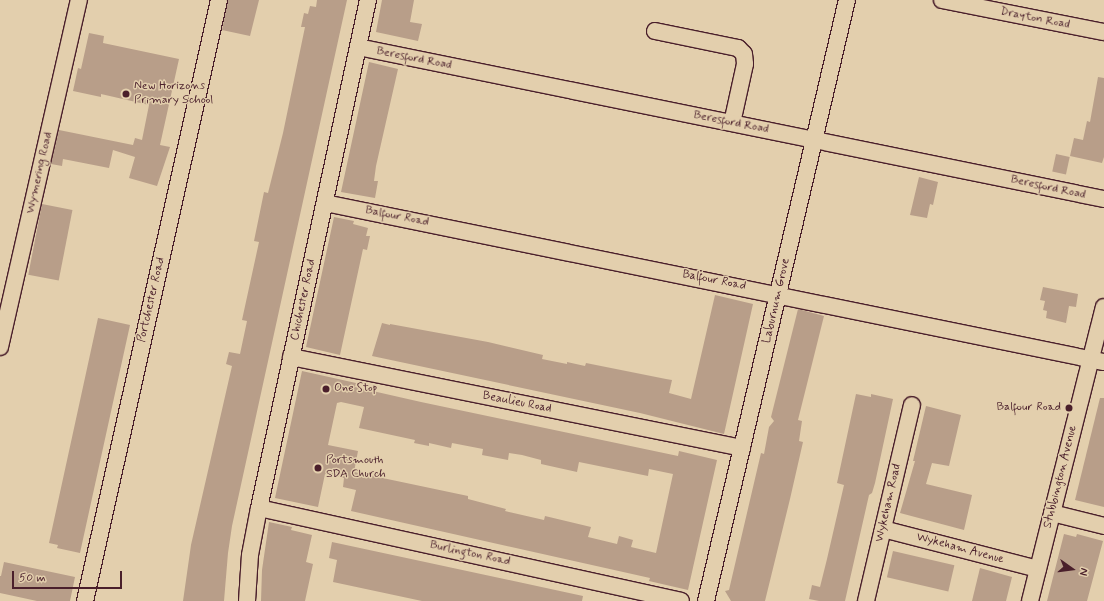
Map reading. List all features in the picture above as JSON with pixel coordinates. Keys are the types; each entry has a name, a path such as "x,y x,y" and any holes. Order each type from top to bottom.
{"street":[{"name":"Wymering Road","path":"0,347 79,0"},
{"name":"Portchester Road","path":"85,601 219,0"},
{"name":"Chichester Road","path":"247,601 250,555 259,508 368,0"},
{"name":"Laburnum Grove","path":"706,601 816,140 847,0"},
{"name":"Drayton Road","path":"942,0 1104,32"},
{"path":"655,31 738,48 744,54 745,64 732,123"},
{"name":"Beresford Road","path":"358,47 1104,200"},
{"name":"Balfour Road","path":"325,203 779,294 1097,360"},
{"name":"Stubbington Avenue","path":"1030,601 1052,513 1097,360 1104,307"},
{"name":"Beaulieu Road","path":"291,357 742,448"},
{"name":"Wykeham Road","path":"866,601 912,405"},
{"name":"Burlington Road","path":"259,508 681,601"},
{"path":"1052,513 1104,526"},
{"name":"Wykeham Avenue","path":"883,529 1038,569"}],"building":[{"path":"228,0 259,0 250,36 222,30"},
{"path":"317,0 347,0 232,526 224,601 183,601 191,545 232,366 226,364 229,352 240,354 247,321 242,320 259,242 254,241 264,192 268,193 283,133 305,27 301,27 304,13 308,14 310,6 316,7"},
{"path":"382,0 414,0 410,22 422,24 418,41 376,32"},
{"path":"89,33 104,36 103,43 179,59 160,145 170,147 157,186 129,178 135,157 113,150 109,168 63,159 62,166 51,164 59,130 133,145 135,138 142,140 149,105 101,94 101,97 73,91 78,68 81,69"},
{"path":"369,62 398,69 376,166 374,181 378,181 375,198 341,192"},
{"path":"1098,77 1104,78 1104,157 1102,163 1070,156 1074,138 1083,140 1087,121 1090,122"},
{"path":"1056,154 1070,157 1066,175 1052,172"},
{"path":"919,177 938,182 933,205 930,204 927,218 910,215"},
{"path":"42,204 72,210 59,281 28,275"},
{"path":"334,217 354,221 353,224 368,228 366,236 370,236 367,250 363,249 340,355 306,347"},
{"path":"1043,287 1078,294 1076,307 1069,306 1066,323 1046,318 1047,311 1043,310 1045,301 1040,300"},
{"path":"715,295 753,304 724,434 640,413 372,356 382,323 390,324 488,342 543,355 542,359 567,364 567,362 585,366 586,363 672,380 669,393 691,399"},
{"path":"798,309 824,316 798,420 802,421 799,441 803,442 790,499 765,601 731,601 725,591 729,590 761,453 764,454 769,427 774,421 771,417"},
{"path":"98,318 130,325 80,553 57,548 58,545 49,543"},
{"path":"302,371 356,383 355,387 421,402 678,456 679,451 717,460 688,590 649,581 650,578 351,511 356,490 343,487 344,478 325,474 318,507 275,498","holes":["341,402 364,407 359,428 415,440 414,443 429,446 429,443 451,448 452,443 483,449 482,455 508,460 509,453 522,455 541,460 541,464 577,472 579,462 648,476 649,469 673,474 656,553 631,547 633,540 619,536 617,544 588,537 591,527 545,516 544,520 505,511 506,509 468,499 468,496 354,472 358,451 328,445 337,403"]},
{"path":"856,394 871,397 871,394 893,399 875,483 872,493 869,495 845,601 819,601 809,599 812,585 820,587 844,485 837,483"},
{"path":"1100,398 1104,398 1104,507 1075,500"},
{"path":"926,406 961,415 949,466 932,463 926,484 972,495 964,530 900,513 915,461 913,461"},
{"path":"269,522 292,527 291,530 312,535 306,562 313,564 305,601 261,601 262,570"},
{"path":"1064,534 1076,537 1077,534 1103,541 1087,601 1047,601"},
{"path":"332,542 583,596 582,601 422,601 333,582 337,560 329,558"},
{"path":"893,551 954,565 948,591 887,577"},
{"path":"4,562 75,577 70,601 37,601 0,593 0,576"},
{"path":"980,568 1012,577 1006,601 972,601"}],"place":[{"name":"New Horizons Primary School","path":"126,94"},
{"name":"One Stop","path":"326,389"},
{"name":"Balfour Road","path":"1069,408"},
{"name":"Portsmouth SDA Church","path":"318,468"}]}
